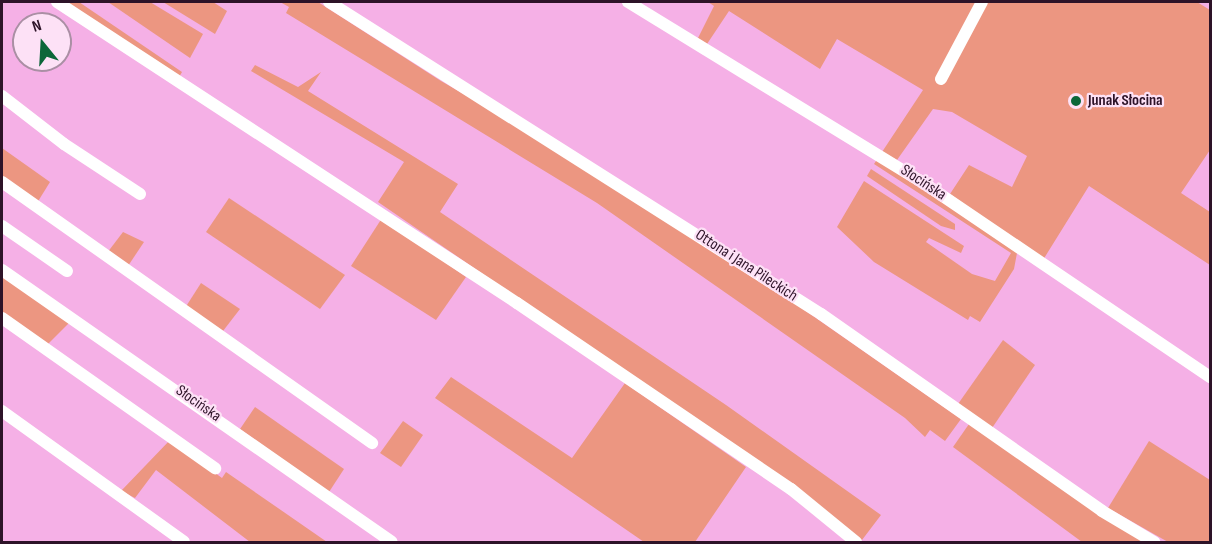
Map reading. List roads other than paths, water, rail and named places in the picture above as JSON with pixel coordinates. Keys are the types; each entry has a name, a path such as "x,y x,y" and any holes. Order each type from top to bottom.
{"street":[{"path":"57,2 517,303 791,489 856,543"},
{"name":"Ottona i Jana Pileckich","path":"329,2 820,314 1102,511 1154,543"},
{"name":"Słocińska","path":"628,2 928,186 1210,377"},
{"path":"941,78 982,2"},
{"path":"2,96 64,144 140,194"},
{"path":"2,182 372,443"},
{"path":"2,226 67,271"},
{"name":"Słocińska","path":"2,270 392,543"},
{"path":"2,318 215,468"},
{"path":"2,411 184,543"}],"place":[{"name":"Junak Słocina","path":"1076,101"}]}
